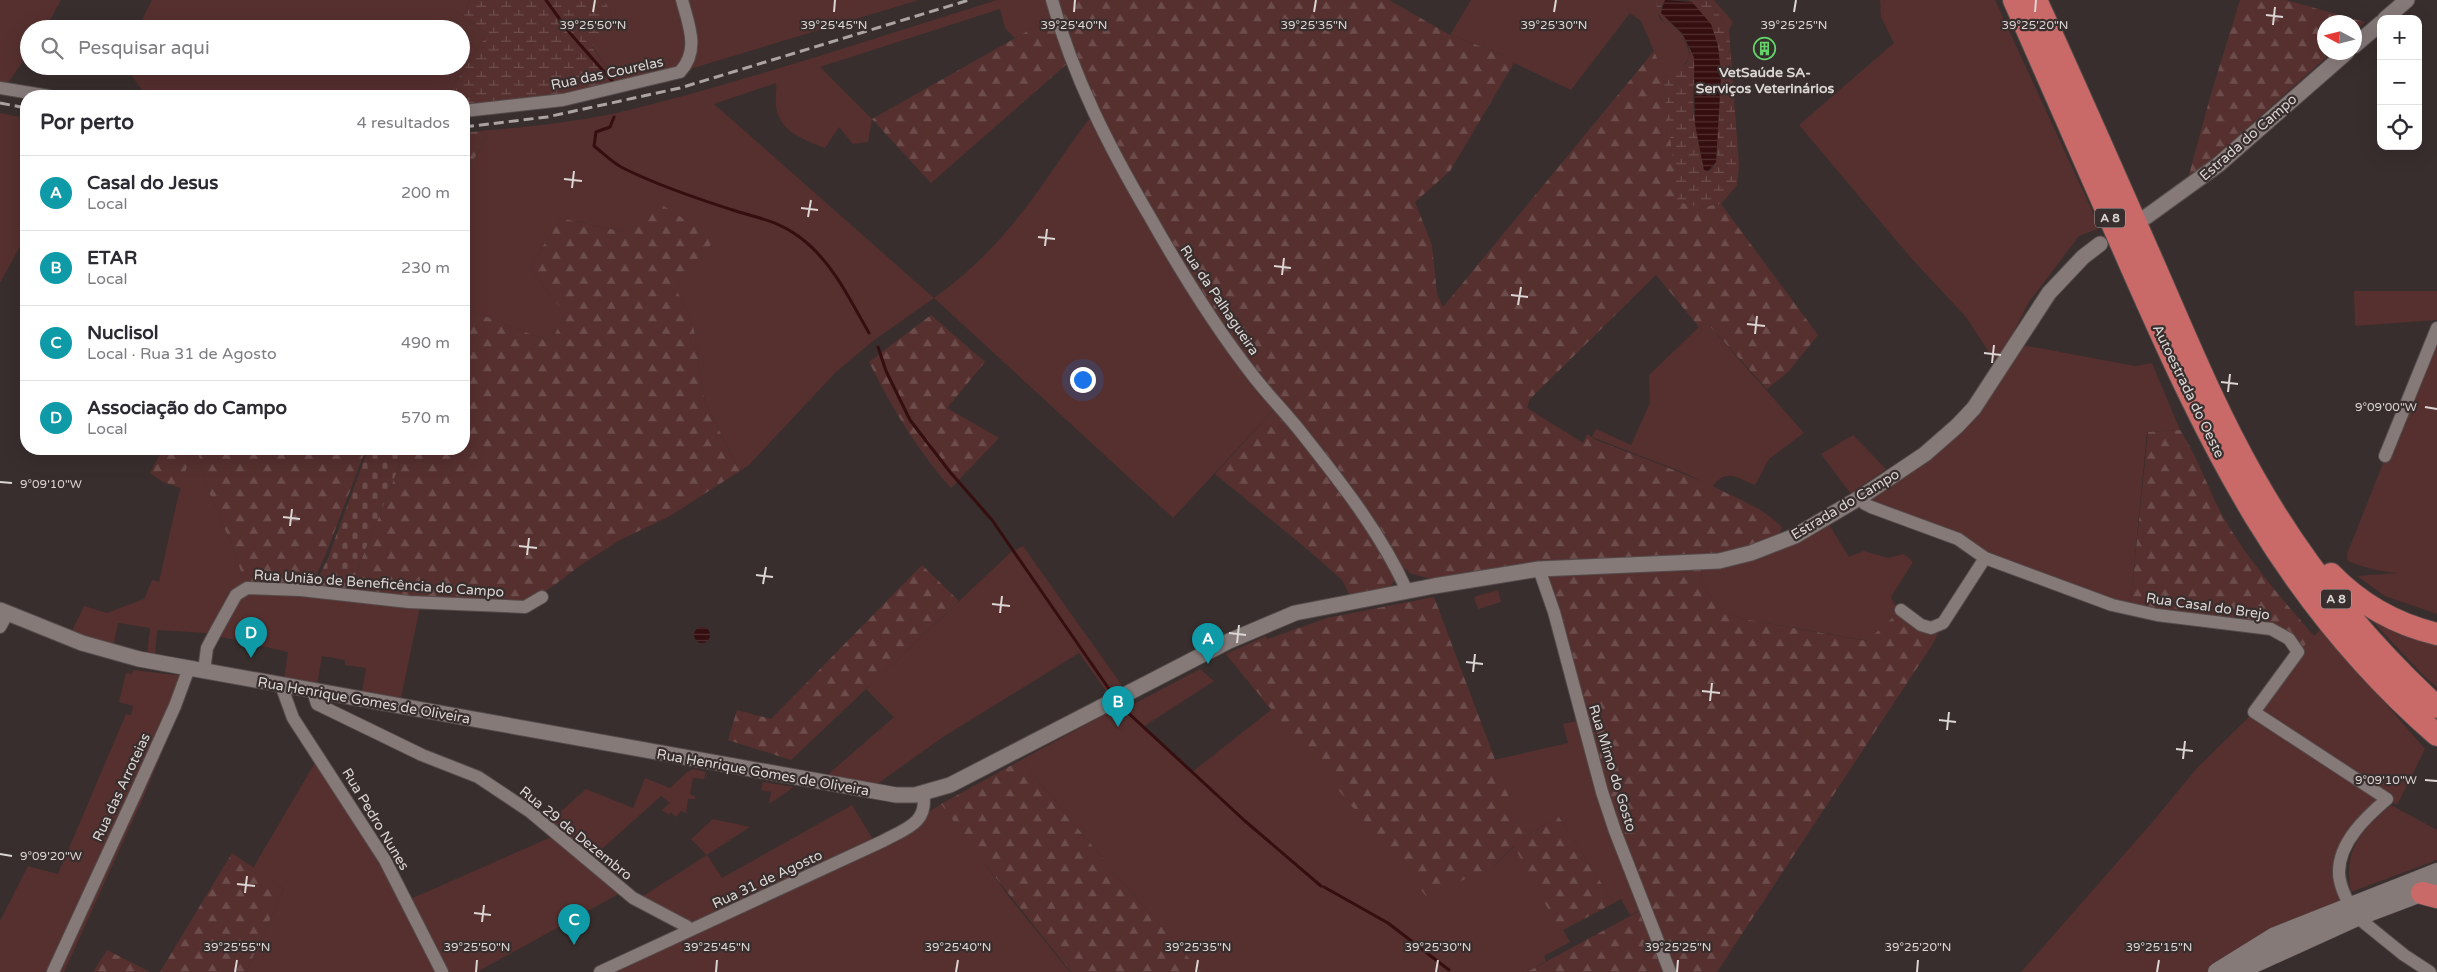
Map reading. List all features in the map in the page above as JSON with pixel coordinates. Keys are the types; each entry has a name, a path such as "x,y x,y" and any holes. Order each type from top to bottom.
{"highway":[{"name":"Autoestrada do Oeste","path":"2014,0 2162,338 2230,475 2274,549 2325,619 2383,684 2437,735"},
{"name":"Autoestrada do Oeste","path":"2036,0 2213,397 2253,476 2299,550 2324,584 2381,651 2437,707"},
{"path":"2253,476 2274,496 2320,560 2343,587 2383,615 2400,623 2437,634"}],"main road":[{"path":"2236,972 2353,911 2437,872"},
{"path":"2217,972 2275,936 2353,911 2432,892"}],"street":[{"name":"Rua das Courelas","path":"470,110 562,100 680,72 689,62 692,50 690,30 682,0"},
{"name":"Rua da Palhagueira","path":"1052,0 1068,48 1112,151 1180,271 1251,373 1300,431 1356,506 1397,570 1407,591"},
{"path":"2390,15 2407,0"},
{"path":"2362,39 2377,26"},
{"name":"Estrada do Campo","path":"2146,217 2218,165 2337,60"},
{"path":"0,88 20,91"},
{"name":"Estrada do Campo","path":"1489,576 1539,569 1701,563 1737,557 1795,536 1861,497 1925,454 1966,417 2042,303 2069,271 2100,244"},
{"path":"2386,456 2437,328"},
{"name":"Rua Casal do Brejo","path":"1861,497 1864,504 1958,539 1985,558 2112,605 2156,615 2271,629 2289,639 2298,652 2254,712 2387,799 2366,817 2346,846 2339,872 2343,891 2353,911"},
{"path":"1901,610 1920,625 1931,628 1943,623 1985,558"},
{"name":"Rua Mimo do Gosto","path":"1539,569 1554,612 1602,792 1670,972"},
{"name":"Rua Henrique Gomes de Oliveira","path":"4,612 113,653 313,691 896,795 934,791 967,777 1204,654 1263,625 1295,613 1489,576"},
{"name":"Rua União de Beneficência do Campo","path":"204,671 207,648 236,595 247,588 301,590 410,602 525,608 542,597"},
{"path":"0,627 4,612"},
{"name":"Rua das Arroteias","path":"53,972 175,706 188,668"},
{"name":"Rua Pedro Nunes","path":"281,685 294,718 385,860 442,972"},
{"name":"Rua 29 de Dezembro","path":"313,691 317,704 422,755 482,780 529,811 633,898 691,930"},
{"name":"Rua 31 de Agosto","path":"600,972 876,844 917,822 924,812 923,793"},
{"path":"2353,911 2404,955 2430,972"}],"green space":[{"path":"0,0 61,0 50,20 20,20 20,66 4,88 0,88"},
{"path":"152,0 470,0 463,17 467,20 142,20"},
{"path":"470,0 604,0 610,10 613,26 592,47 621,87 470,110 470,90 451,90 461,75 470,75 470,60 487,34 470,22 470,20 463,17"},
{"path":"604,0 677,0 688,42 680,65 618,83 592,46 613,26 610,10"},
{"path":"682,0 919,0 680,72 689,62"},
{"path":"997,0 1052,0 1056,15 1015,38 1005,28 1000,9 820,67 872,119 868,142 853,144 839,127 825,148 794,134 782,123 778,116 776,83 714,104 934,298 873,341 836,372 749,465 740,471 705,403 694,329 676,288 714,239 624,232 560,218 530,268 565,314 551,342 470,310 470,163 476,156 490,130 577,120 629,110 768,72"},
{"path":"1052,0 1389,0 1450,35 1507,56 1514,63 1450,171 1415,202 1432,245 1437,294 1443,307 1654,51 1665,77 1664,88 1671,139 1686,203 1699,207 1721,204 1818,335 1788,372 1767,389 1707,323 1699,327 1656,275 1530,399 1527,408 1583,443 1587,434 1596,440 1712,486 1749,504 1765,513 1782,527 1779,534 1749,547 1704,557 1436,581 1410,573 1403,567 1395,571 1396,579 1388,589 1350,595 1342,580 1215,474 1278,405 1180,271 1068,63 931,183 872,119 1056,15"},
{"path":"1471,0 1657,0 1659,18 1684,40 1689,51 1689,58 1681,69 1665,77 1641,21 1630,13 1571,90 1514,63 1507,56 1450,35"},
{"path":"1657,0 1665,0 1661,8 1664,15 1682,34 1690,46 1693,55 1695,65 1694,116 1704,170 1707,171 1711,170 1716,162 1721,76 1718,46 1689,0 1706,0 1713,6 1729,30 1739,165 1737,185 1721,204 1699,207 1678,202 1664,88 1665,77 1686,64 1690,54 1688,45 1662,19 1658,11"},
{"path":"1706,0 1714,0 1733,22 1729,30 1713,6"},
{"path":"1880,0 1995,0 2100,228 2079,236 2029,302 2007,345 1994,360 1966,317 1911,258 1799,125 1894,43 1881,17"},
{"path":"2240,0 2286,0 2340,15 2317,15 2317,60 2323,60 2187,182 2211,94"},
{"path":"470,22 487,34 470,60"},
{"path":"131,75 461,75 451,90 142,90"},
{"path":"1095,112 1278,405 1173,518 934,298 963,275 1003,235 1027,206"},
{"path":"0,113 20,117 20,247 0,283"},
{"path":"490,130 476,156 470,163 470,132"},
{"path":"656,201 715,239 676,288 694,329 705,403 740,471 670,516 620,540 581,565 525,607 348,593 404,455 470,455 470,310 551,342 565,314 530,268 560,218 624,232"},
{"path":"2354,291 2437,291 2437,320 2355,326"},
{"path":"931,315 985,362 947,408 999,438 951,488 927,459 906,428 869,362"},
{"path":"1707,323 1804,433 1769,459 1755,485 1737,477 1727,476 1717,481 1712,487 1687,474 1592,437 1596,429 1631,445 1650,403 1649,375 1699,327"},
{"path":"2437,328 2437,614 2385,596 2357,576 2397,573 2372,569 2348,561 2347,554"},
{"path":"2022,345 2135,366 2152,363 2180,430 2147,432 2130,609 2031,576 1872,501 1872,495 1952,440"},
{"path":"2180,430 2222,515 2242,547 2265,578 2314,636 2298,652 2271,629 2130,609 2148,432"},
{"path":"1853,435 1886,469 1851,494 1821,454"},
{"path":"160,455 190,455 181,488 163,482 150,473"},
{"path":"190,455 199,455 207,487 230,541 247,588 421,602 401,698 362,692 366,668 345,665 345,660 322,656 317,685 284,679 288,652 205,633 157,630 155,656 147,655 150,628 118,623 113,647 71,633 84,606 107,613 144,599 152,580 159,582 177,501"},
{"path":"199,455 364,455 325,556 310,588 247,588 230,541 207,487"},
{"path":"366,455 404,455 349,590 313,588 328,558"},
{"path":"1827,521 1849,557 1864,551 1888,558 1904,554 1913,562 1891,597 1894,604 1901,610 1868,641 1749,620 1727,614 1706,592 1700,568"},
{"path":"1023,546 1123,687 1109,695 1079,653 943,737 873,787 825,777 894,717 866,689 1010,553"},
{"path":"922,565 959,601 791,760 728,740 737,710 771,719"},
{"path":"1700,568 1706,592 1727,614 1749,620 1867,641 1901,610 1921,625 1943,623 1932,645 1717,972 1527,972 1645,908 1539,573"},
{"path":"1498,590 1501,602 1478,609 1474,597"},
{"path":"1434,597 1524,837 1559,817 1614,903 1563,930 1560,931 1514,846 1493,867 1426,896 1226,654 1327,618"},
{"path":"2362,610 2437,641 2437,687 2424,676"},
{"path":"2321,629 2425,749 2397,805 2387,799 2366,817 2339,872 2350,906 2217,972 2021,972 2149,826 2197,768 2254,712 2298,652"},
{"path":"1266,636 1268,642 1493,867 1515,846 1560,931 1563,930 1570,942 1544,956 1546,961 1527,972 1201,972 1124,884 1021,760 1120,706 1124,709 1200,669 1214,681 1143,727 1192,772 1271,710 1226,654"},
{"path":"133,670 193,677 144,796 64,972 0,972 0,921 28,866 58,874 126,714 131,715 133,706 119,702 126,673 132,674"},
{"path":"1582,720 1645,908 1630,915 1621,899 1614,903 1559,817 1524,837 1494,760 1568,743 1563,724"},
{"path":"319,756 406,901 556,835 624,891 477,972 246,972 284,889 253,868"},
{"path":"1021,760 1124,884 1201,972 1071,972 984,863 941,804"},
{"path":"693,769 706,772 704,779 693,778 690,794 695,796 695,799 688,799 686,813 681,811 676,817 671,812 669,815 662,810 670,803 661,796 593,857 576,843 576,839 570,837 550,821 586,789 633,808 645,778 670,788"},
{"path":"763,782 794,787 769,804 771,792 761,790"},
{"path":"941,804 1010,898 1070,972 602,972 691,931 637,900 707,855 722,878 852,805 874,841 883,841"},
{"path":"2391,805 2437,830 2437,860 2351,892 2350,864 2356,842"},
{"path":"713,819 750,827 707,855 691,839"},
{"path":"232,853 284,889 246,972 160,972"},
{"path":"107,950 150,972 93,972"}],"shaded area":[{"path":"1665,0 1692,2 1711,24 1718,46 1721,76 1716,162 1708,171 1704,170 1695,124 1694,57 1682,33 1661,13"},
{"path":"699,627 705,627 710,632 708,641 699,643 694,638 694,632"}],"waterway":[{"path":"546,0 569,32 613,82"},
{"path":"614,117 610,127 596,132 594,146 618,165 635,174 694,197 774,223 799,236 817,252 834,274 869,333"},
{"path":"878,347 886,371 910,420 950,472 992,520 1109,689"},
{"path":"1124,709 1245,821 1321,886"},
{"path":"1324,887 1388,923 1449,970"}],"railway":[{"path":"470,126 547,117 680,88 969,0"},
{"path":"0,103 20,107"}],"place":[{"name":"VetSaúde SA- Serviços Veterinários","path":"1765,49"},
{"name":"Associação do Campo","path":"251,658"},
{"name":"Casal do Jesus","path":"1208,664"},
{"name":"ETAR","path":"1118,727"},
{"name":"Nuclisol","path":"574,945"}]}
